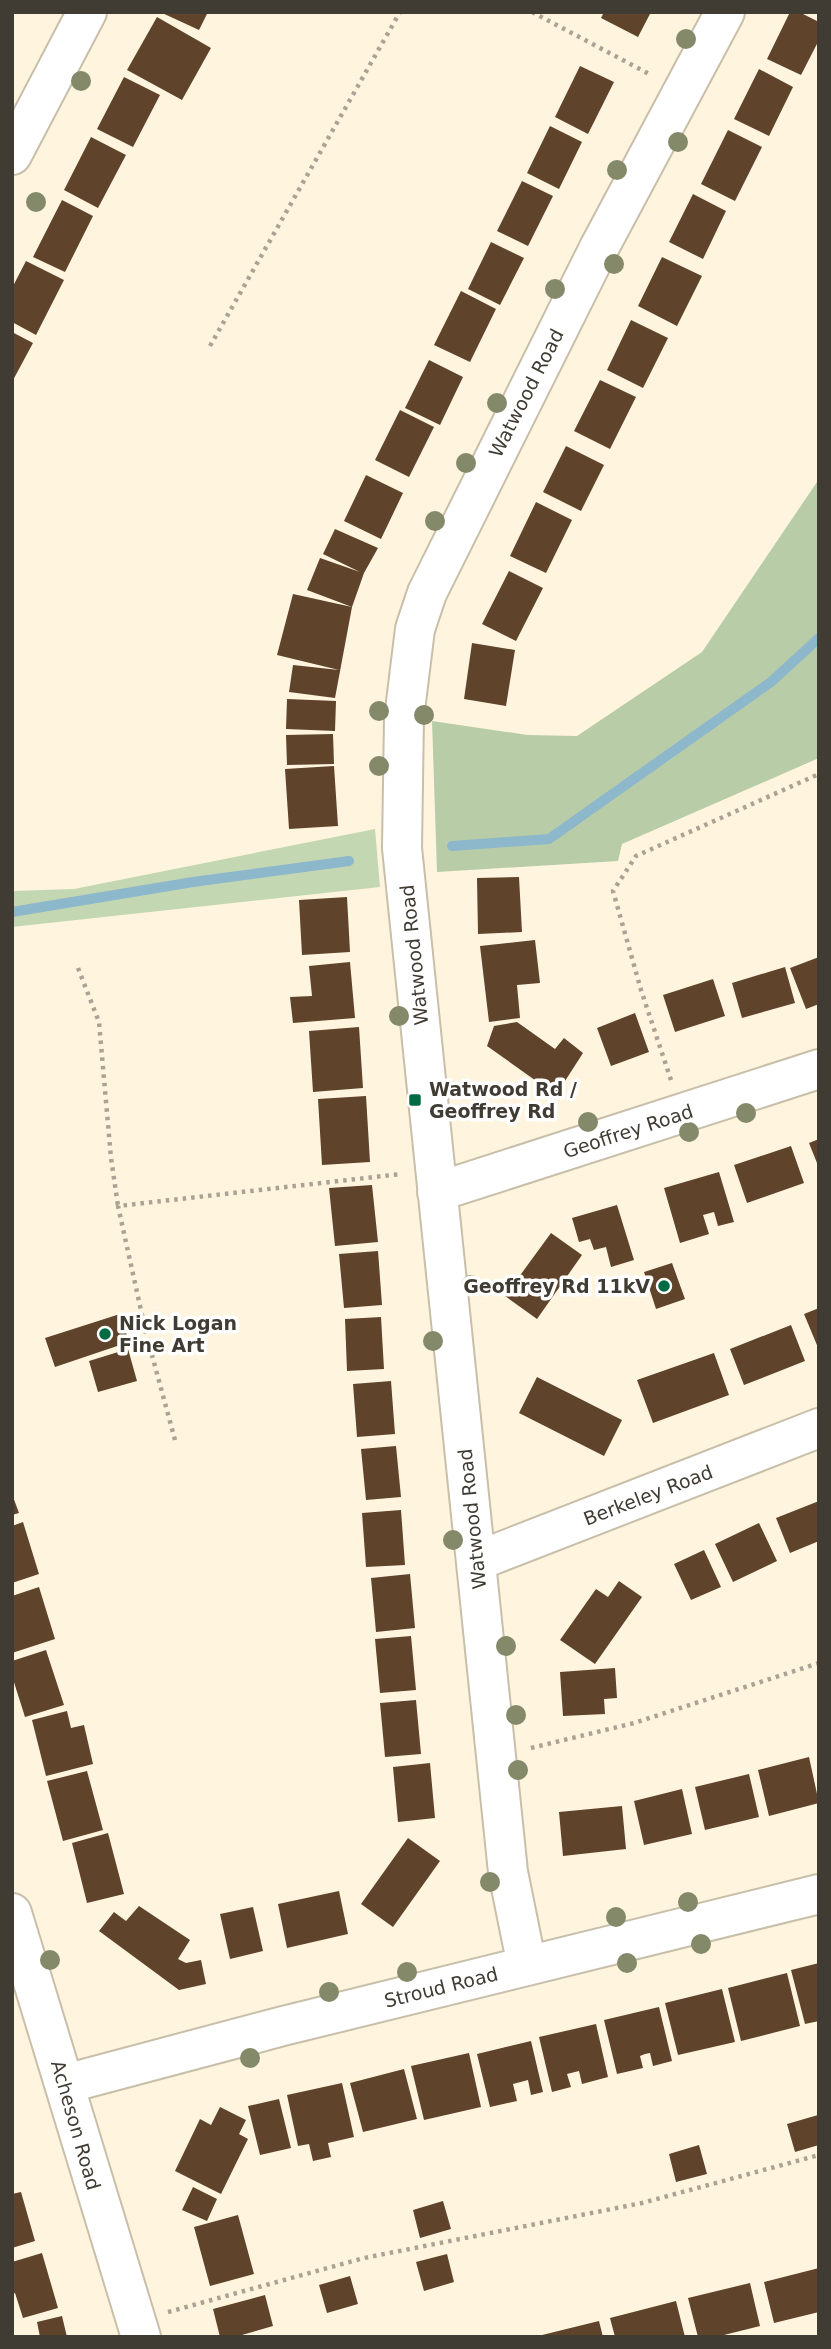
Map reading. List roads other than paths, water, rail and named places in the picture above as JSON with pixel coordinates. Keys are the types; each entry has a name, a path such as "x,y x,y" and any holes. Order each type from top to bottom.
{"street":[{"path":"12,155 87,12"},
{"name":"Watwood Road","path":"527,1966 508,1872 402,848 404,718 415,629 427,593 599,248 724,12"},
{"name":"Geoffrey Road","path":"437,1181 682,1113 819,1069"},
{"name":"Berkeley Road","path":"477,1561 819,1428"},
{"name":"Stroud Road","path":"65,2084 636,1937 819,1894"},
{"name":"Acheson Road","path":"12,1913 65,2084 152,2325"}],"waterway":[{"path":"452,846 549,839 771,682 819,638"},
{"path":"12,912 193,882 349,861"}],"place":[{"name":"Watwood Rd / Geoffrey Rd","path":"415,1100"},
{"name":"Geoffrey Rd 11kV","path":"664,1286"},
{"name":"Nick Logan Fine Art","path":"105,1334"}]}
